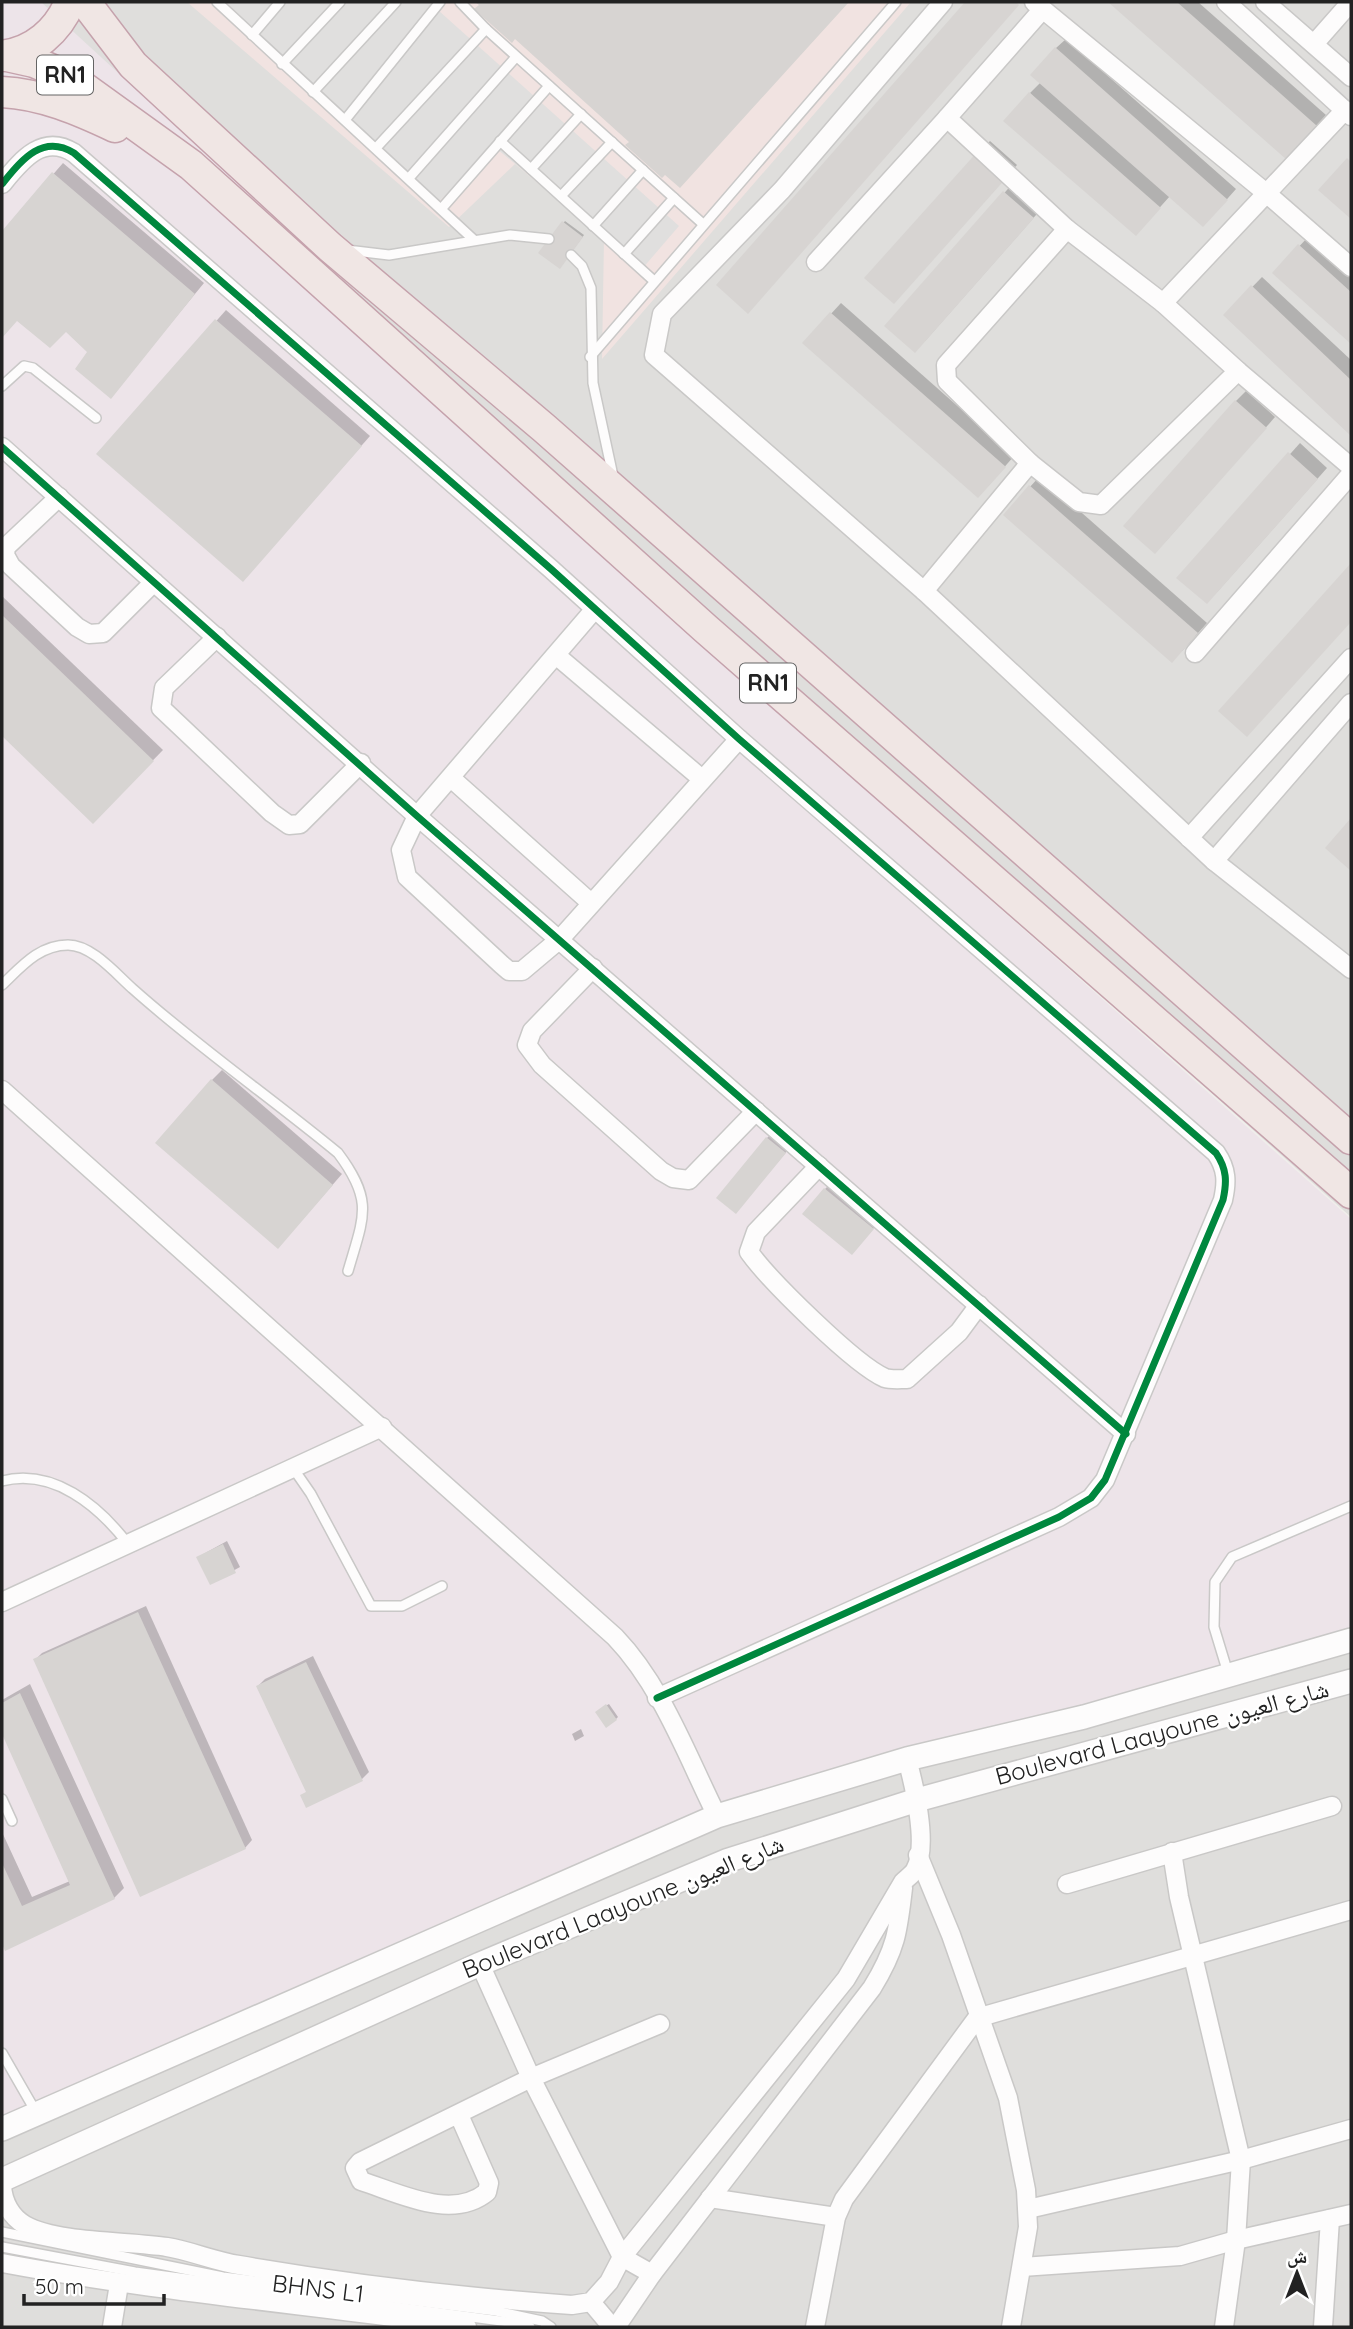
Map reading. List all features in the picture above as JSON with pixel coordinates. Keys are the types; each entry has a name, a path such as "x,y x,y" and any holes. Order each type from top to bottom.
{"highway":[{"name":"RN1","path":"4,56 27,49 45,38 60,22 70,2"},
{"name":"RN1","path":"85,2 133,65 330,247 439,337 1351,1139"},
{"name":"RN1","path":"4,56 34,62 69,77 191,165 706,629 1351,1193"},
{"path":"2,92 37,97 79,110 191,165"}],"street":[{"path":"943,2 782,190 662,314 654,355 924,591 1214,861 1351,970"},
{"path":"1163,303 1265,192 1348,113 1226,2"},
{"path":"1265,2 1351,77"},
{"path":"1314,44 1351,2"},
{"path":"816,262 947,118 1038,6 1265,192 1351,267"},
{"path":"947,118 1067,229 1163,303 1351,467"},
{"path":"2,184 23,159 38,149 58,146 74,153 739,739 1206,1144 1223,1164 1226,1186 1223,1200 1126,1434 1099,1490 1080,1506 657,1698"},
{"path":"1067,229 946,365 944,371 947,381 1030,463 1079,502 1101,505 1238,371"},
{"path":"3,450 361,763 416,816 1126,1434"},
{"path":"924,591 1030,463"},
{"path":"1195,653 1351,474"},
{"path":"58,497 6,547 5,555 11,566 77,627 89,634 103,632 154,582"},
{"path":"594,610 416,816 401,850 407,877 502,965 509,971 522,971 560,939 739,739"},
{"path":"216,637 164,688 161,708 272,813 289,825 300,824 361,763"},
{"path":"557,656 702,779"},
{"path":"1189,838 1351,658"},
{"path":"1214,861 1351,703"},
{"path":"451,778 591,903"},
{"path":"593,968 532,1031 527,1045 542,1065 661,1171 673,1178 688,1180 756,1111"},
{"path":"2,1090 615,1637 640,1666 718,1816"},
{"path":"819,1166 756,1231 749,1252 764,1273 866,1366 887,1379 907,1379 959,1332 979,1305"},
{"path":"2,1602 382,1427"},
{"name":"Boulevard Laayoune شارع العيون","path":"2,2129 718,1816 907,1759 1084,1717 1351,1640"},
{"name":"Boulevard Laayoune شارع العيون","path":"2,2180 480,1964 726,1861 917,1800 1351,1681"},
{"path":"2,2186 6,2205 13,2215 23,2224 45,2233 179,2249 236,2265 390,2288 572,2305 591,2302 609,2282 622,2257 846,1979 903,1882 916,1869 917,1800 907,1759"},
{"path":"1067,1884 1332,1807"},
{"path":"1172,1852 1192,1954 1241,2160 1236,2240 1224,2327"},
{"path":"918,1854 951,1935 977,2018 1007,2098 1028,2209 1022,2267 1011,2327"},
{"path":"591,2302 614,2327 836,2036 889,1961 897,1938 903,1882"},
{"path":"815,2327 836,2217 844,2199 977,2018 1351,1910"},
{"path":"480,1964 531,2078 622,2257 652,2274"},
{"path":"459,2115 489,2183 487,2192 471,2204 429,2203 361,2181 356,2176 355,2168 360,2162 531,2078 660,2024"},
{"path":"1028,2209 1241,2160 1351,2129"},
{"path":"710,2198 836,2217"},
{"path":"1022,2267 1180,2256 1236,2240 1351,2214"},
{"path":"1323,2327 1330,2219"},
{"path":"2,2263 119,2284 400,2323 467,2327"},
{"path":"112,2327 119,2284"}],"lane":[{"path":"252,35 280,2"},
{"path":"282,64 340,2"},
{"path":"313,92 396,2"},
{"path":"345,120 440,2"},
{"path":"460,2 516,57 703,224"},
{"path":"590,357 896,2"},
{"path":"221,3 282,64 474,240"},
{"path":"376,148 486,29"},
{"path":"409,178 516,57"},
{"path":"442,208 549,86"},
{"path":"531,169 581,114"},
{"path":"500,141 653,281"},
{"path":"561,196 612,142"},
{"path":"593,226 643,170"},
{"path":"624,254 674,198"},
{"path":"330,247 389,254 510,234 549,239"},
{"path":"570,254 582,266 591,288 590,357 603,432 618,495"},
{"path":"2,386 24,366 33,369 96,418"},
{"path":"2,985 35,954 50,947 71,944 95,955 151,1005 338,1153 357,1178 364,1198 359,1234 348,1270"},
{"path":"293,1468 311,1494 371,1606 402,1606 442,1586"},
{"path":"2,1481 20,1476 69,1488 111,1521 128,1544"},
{"path":"1229,1675 1214,1627 1215,1582 1232,1557 1351,1507"},
{"path":"2,1799 12,1821"},
{"path":"2,2053 37,2113"},
{"name":"BHNS L1","path":"2,2232 223,2277 496,2311 542,2321 551,2327"},
{"name":"BHNS L1","path":"2,2248 135,2272 530,2327"}],"shaded area":[{"path":"2,2 41,2 237,182 900,820 1351,1219 1351,1638 705,1821 2,2139"},
{"path":"33,2 1351,2 1351,1217 217,210"},
{"path":"187,2 911,2 602,359 604,239 515,164 449,227"},
{"path":"226,2 429,2 679,226 642,269 497,149 439,201 313,87"},
{"path":"1351,1638 1351,2327 2,2327 2,2139 705,1821"}],"building":[{"path":"475,2 849,2 680,188 665,175 662,178 625,145 629,142 515,39 512,43 474,9 479,5"},
{"path":"965,2 1016,2 1019,5 748,314 716,285"},
{"path":"1108,2 1177,2 1317,126 1287,160"},
{"path":"1055,47 1228,200 1203,227 1030,75"},
{"path":"1029,92 1161,208 1136,236 1003,121"},
{"path":"979,150 1008,176 894,304 864,278"},
{"path":"1347,158 1351,162 1351,219 1318,190"},
{"path":"52,172 195,294 111,399 75,369 87,352 66,332 50,348 17,321 2,338 2,231"},
{"path":"1003,191 1034,218 915,353 884,326"},
{"path":"562,221 583,237 560,269 538,253"},
{"path":"1298,244 1351,292 1351,344 1272,273"},
{"path":"1251,285 1351,380 1351,436 1223,315"},
{"path":"830,312 1006,467 978,498 802,343"},
{"path":"215,319 362,446 243,582 96,454"},
{"path":"1235,400 1267,428 1155,554 1123,526"},
{"path":"1288,452 1318,479 1207,604 1176,578"},
{"path":"1029,485 1198,633 1172,663 1003,515"},
{"path":"1351,563 1351,622 1247,737 1218,711"},
{"path":"2,615 154,761 93,824 2,736"},
{"path":"1351,818 1351,871 1325,848"},
{"path":"211,1079 333,1185 278,1249 155,1143"},
{"path":"766,1137 786,1153 736,1214 716,1198"},
{"path":"824,1188 874,1229 852,1255 802,1214"},
{"path":"223,1544 236,1573 210,1585 196,1557"},
{"path":"138,1612 246,1849 140,1897 33,1659"},
{"path":"306,1662 363,1781 306,1808 300,1795 306,1792 256,1686"},
{"path":"20,1693 115,1899 5,1951 2,1944 2,1863 22,1906 70,1885 2,1734 2,1703"},
{"path":"606,1704 617,1720 606,1728 595,1712"}],"cycle path":[{"path":"2,184 25,159 42,148 52,146 74,153 551,569 739,739 1216,1153 1222,1165 1225,1181 1223,1200 1105,1480 1091,1498 1059,1517 657,1698"},
{"path":"2,447 417,816 1126,1434"}]}
